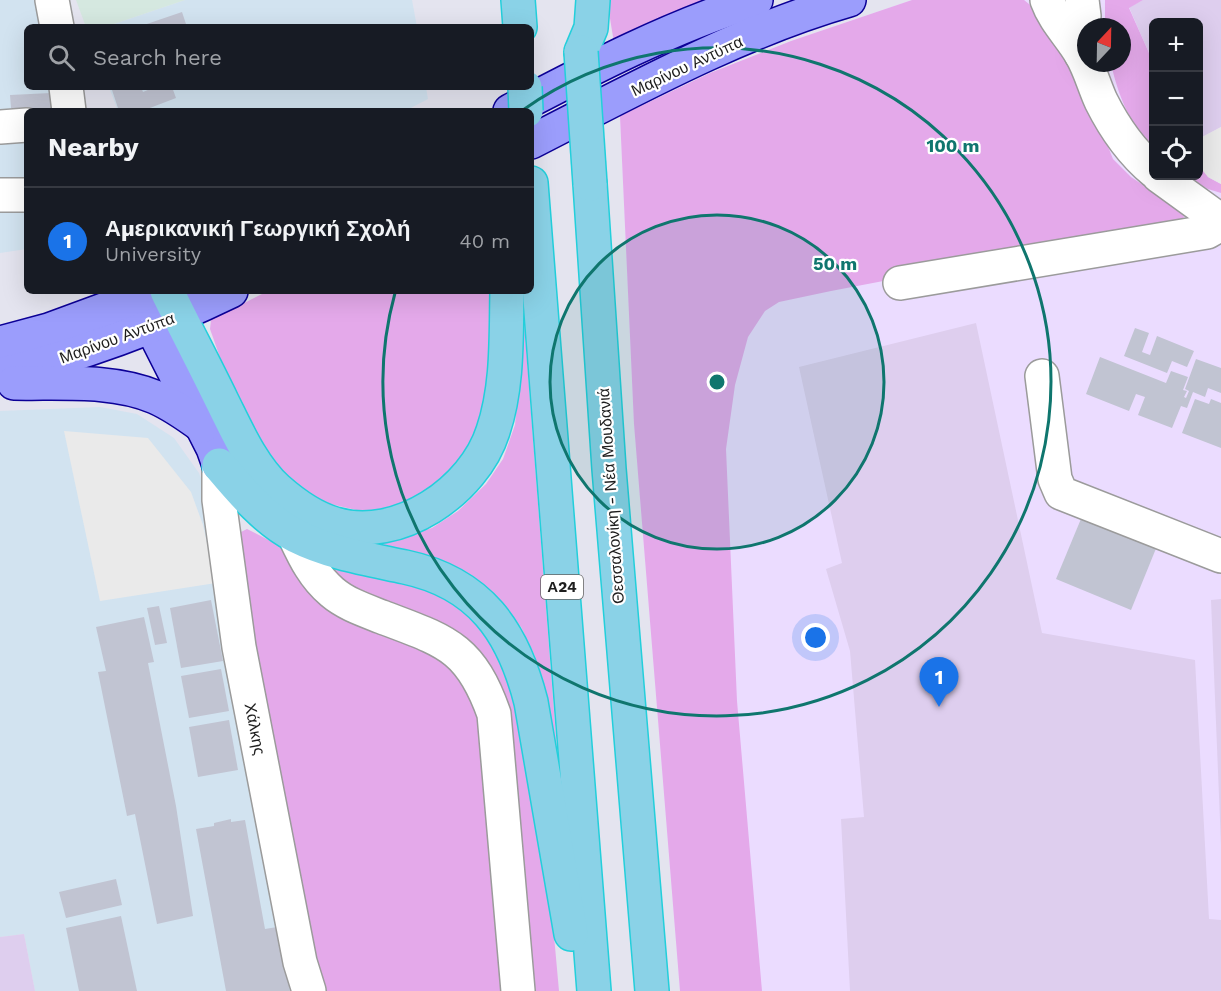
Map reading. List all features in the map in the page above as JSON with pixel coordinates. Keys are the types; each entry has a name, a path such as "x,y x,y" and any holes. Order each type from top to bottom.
{"highway":[{"path":"518,0 520,24"},
{"name":"Θεσσαλονίκη - Νέα Μουδανιά","path":"575,0 581,52 609,469 652,991"},
{"path":"581,52 591,28 593,0"},
{"path":"525,90 526,108"},
{"name":"Α24","path":"534,221 594,991"},
{"path":"154,302 246,448 275,487 297,506 320,518 336,525 354,528 378,526 424,511 446,497 476,467 493,432 499,410 504,370 507,294"},
{"path":"219,465 269,518 294,535 318,546 348,555 415,569 442,579 476,599 503,631 523,672 531,702 563,893 586,991"}],"main road":[{"name":"Μαρίνου Αντύπα","path":"516,108 618,55 672,31 756,0"},
{"name":"Μαρίνου Αντύπα","path":"534,141 711,53 849,0"},
{"name":"Μαρίνου Αντύπα","path":"0,343 154,302 210,294"},
{"name":"Μαρίνου Αντύπα","path":"0,375 81,352 154,302"},
{"path":"154,302 219,465"},
{"path":"0,382 84,384 132,390 172,405 202,426"}],"street":[{"path":"52,0 56,24"},
{"path":"1047,0 1061,28 1077,49"},
{"path":"1082,0 1084,18"},
{"path":"1089,72 1116,129 1149,166"},
{"path":"66,90 69,108"},
{"path":"0,127 24,125"},
{"path":"900,283 1207,232 1221,223 1164,180"},
{"path":"0,195 24,195"},
{"path":"1042,376 1055,479 1061,494 1221,556"},
{"name":"Χάλκης","path":"219,465 219,500 239,647 300,962 309,991"},
{"path":"294,535 310,568 331,591 359,608 438,639 460,653 475,671 486,691 494,714 518,991"}],"shaded area":[{"path":"0,0 42,0 46,24 24,24 24,90 55,90 57,108 24,108 24,249 0,253"},
{"path":"76,0 185,0 114,24 85,24"},
{"path":"185,0 412,0 416,24 114,24"},
{"path":"607,0 719,0 614,43"},
{"path":"912,0 1221,0 1221,991 680,991 634,424 620,116 710,73 791,41"},
{"path":"912,0 1024,0 1045,17 1098,122 1113,159 1131,177 1182,211 1184,217 1177,225 779,302 765,311 748,337 735,385 726,449 737,701 762,991 680,991 634,424 620,116 710,73 791,41"},
{"path":"1105,0 1143,0 1129,8 1149,53 1149,144 1126,109 1113,72 1131,72 1131,18 1105,18"},
{"path":"1143,0 1221,0 1221,127 1203,137 1203,18 1149,18 1149,53 1129,7"},
{"path":"110,90 426,90 428,99 411,108 117,108"},
{"path":"1221,127 1221,184 1208,177 1203,171 1203,136"},
{"path":"1203,169 1208,177 1221,184 1221,193 1191,180 1203,180"},
{"path":"262,294 498,294 493,390 462,465 435,486 407,502 369,513 326,503 300,492 269,458 230,386 210,329 211,320"},
{"path":"524,322 557,750 554,749 535,656 521,627 496,596 473,578 452,566 332,537 402,537 432,528 458,511 486,484 503,459 515,425"},
{"path":"976,323 1042,633 1195,660 1209,919 1221,920 1221,991 850,991 841,819 864,817 850,651 826,569 842,563 799,367"},
{"path":"100,407 137,414 174,438 199,473 214,515 299,991 35,991 24,934 0,937 0,411"},
{"path":"64,431 148,438 191,492 203,525 216,583 100,601"},
{"path":"247,529 288,550 453,665 483,703 510,991 324,991 293,870 244,607 241,532"},
{"path":"330,566 425,588 473,611 519,696 544,825 559,991 528,991 479,666 325,580"},
{"path":"1221,599 1221,845 1211,600"},
{"path":"24,934 35,991 0,991 0,937"}],"building":[{"path":"182,12 186,24 147,24"},
{"path":"112,90 142,90 143,92 173,90 176,98 150,108 118,108"},
{"path":"51,93 52,108 11,108 10,95"},
{"path":"1135,328 1149,333 1142,352 1150,355 1157,336 1194,351 1187,367 1172,361 1167,373 1124,356"},
{"path":"1100,357 1166,383 1171,371 1188,377 1183,390 1187,391 1184,397 1186,398 1189,391 1185,389 1196,359 1221,368 1221,393 1208,388 1205,397 1193,392 1187,408 1181,406 1172,428 1138,415 1145,397 1136,394 1129,411 1086,394"},
{"path":"1195,399 1209,404 1211,399 1221,403 1221,448 1182,433"},
{"path":"1083,514 1157,546 1131,610 1056,579"},
{"path":"211,600 223,661 181,668 170,608"},
{"path":"159,606 167,643 155,645 147,608"},
{"path":"144,617 154,662 148,663 176,806 193,916 157,924 135,814 127,816 98,672 106,671 96,627"},
{"path":"221,669 229,711 189,718 181,676"},
{"path":"229,720 238,770 198,777 189,727"},
{"path":"231,819 231,822 245,820 265,929 277,927 290,991 226,991 196,829 214,826 214,823"},
{"path":"116,879 122,905 66,918 59,892"},
{"path":"121,916 137,991 79,991 66,928"}],"place":[{"name":"Αμερικανική Γεωργική Σχολή","path":"939,707"}]}
